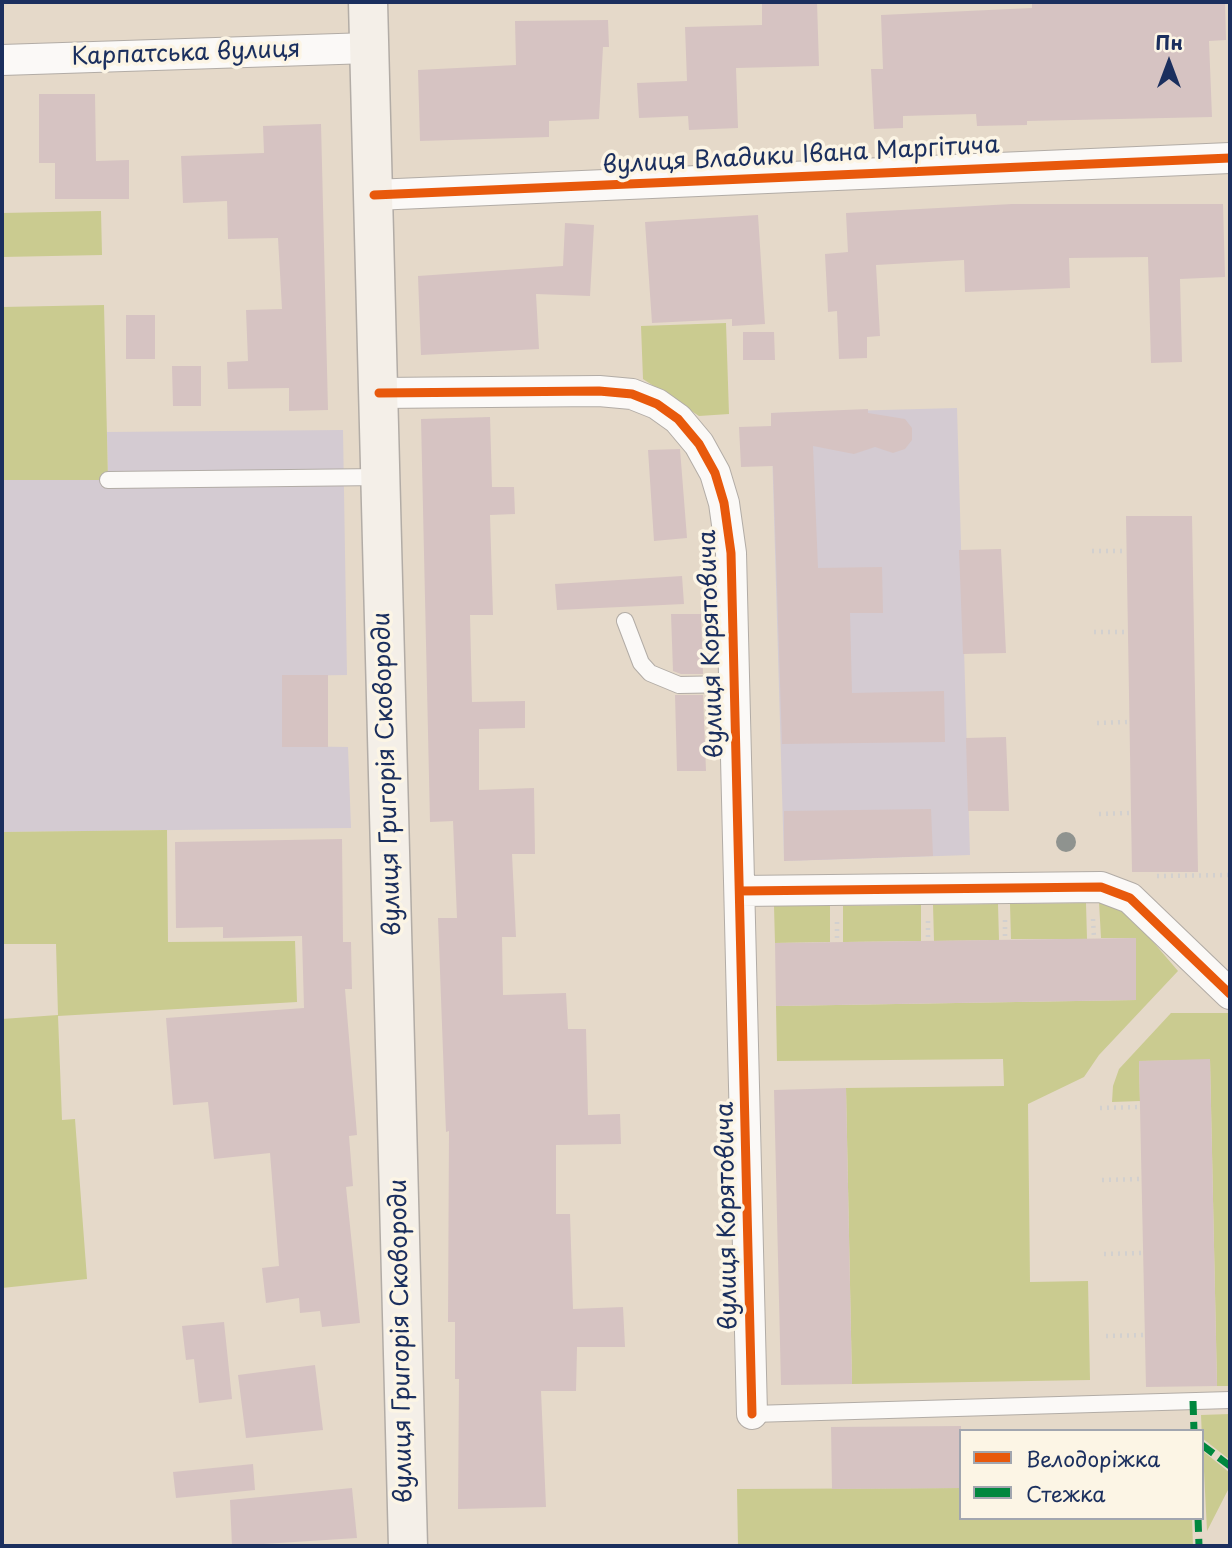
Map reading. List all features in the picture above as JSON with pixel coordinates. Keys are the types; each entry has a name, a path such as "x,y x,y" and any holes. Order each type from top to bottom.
{"main road":[{"name":"вулиця Григорія Сковороди","path":"368,2 408,1546"}],"street":[{"name":"Карпатська вулиця","path":"2,60 369,48"},
{"name":"вулиця Владики Івана Маргітича","path":"374,195 1230,158"},
{"name":"вулиця Корятовича","path":"379,393 599,391 632,394 657,404 678,419 699,444 715,473 724,503 731,553 752,1414"},
{"path":"740,891 1092,887 1117,891 1130,898 1230,994"}],"lane":[{"path":"108,480 381,477"},
{"path":"625,621 641,663 650,673 679,685 734,684"},
{"name":"вулиця Корятовича","path":"752,1414 1230,1400"}],"path":[{"path":"1092,551 1126,551"},
{"path":"1094,632 1128,632"},
{"path":"1097,723 1129,722"},
{"path":"1099,814 1131,813"},
{"path":"1117,891 1123,880 1131,877 1230,875"},
{"path":"1100,1108 1140,1107"},
{"path":"1102,1180 1142,1179"},
{"path":"1104,1254 1143,1253"},
{"path":"1107,1336 1145,1335"}],"shaded area":[{"path":"957,408 970,855 784,861 771,413"},
{"path":"343,430 347,675 282,676 282,746 348,747 351,828 2,832 2,480 108,480 107,432"}],"green space":[{"path":"101,211 102,255 2,257 2,213"},
{"path":"104,305 108,480 2,480 2,307"},
{"path":"726,323 729,414 699,416 643,379 641,326"},
{"path":"167,830 168,942 295,941 297,1002 58,1016 62,1120 75,1119 87,1279 2,1288 2,1019 58,1015 56,944 2,944 2,832"},
{"path":"1099,902 1110,904 1131,916 1178,971 1099,1055 1084,1077 1028,1104 1030,1282 1088,1281 1090,1380 852,1384 846,1088 1004,1086 1003,1059 777,1061 776,1006 1136,1000 1136,938 1101,938"},
{"path":"1086,903 1087,939 1011,939 1010,904"},
{"path":"998,904 999,940 934,941 933,905"},
{"path":"921,905 921,941 843,942 843,906"},
{"path":"774,906 830,906 830,942 775,943"},
{"path":"1171,1013 1230,1013 1230,1386 1217,1386 1210,1060 1139,1061 1140,1101 1112,1102 1113,1086 1119,1069"},
{"path":"1230,1414 1230,1460 1204,1440 1201,1415"},
{"path":"1204,1452 1230,1473 1230,1486 1207,1531"},
{"path":"959,1488 959,1520 1192,1520 1193,1546 738,1546 737,1489"}],"building":[{"path":"762,2 817,2 819,66 736,68 738,128 689,130 688,116 639,118 637,83 687,81 685,27 762,25"},
{"path":"1032,2 1225,2 1226,40 1209,41 1212,117 1027,121 1027,125 977,126 976,114 903,116 903,128 874,129 871,69 883,69 881,15 1032,8"},
{"path":"608,20 609,47 603,47 599,119 549,121 549,137 420,141 418,70 516,65 515,21"},
{"path":"39,94 95,94 96,161 129,160 129,199 55,199 55,163 39,163"},
{"path":"321,124 328,410 289,411 289,388 228,389 227,362 248,361 246,310 282,309 278,238 228,239 227,201 183,203 181,156 264,153 263,126"},
{"path":"1012,204 1223,204 1225,277 1180,279 1182,362 1151,363 1148,257 1069,258 1070,288 965,292 964,260 876,265 880,336 867,337 867,358 839,359 837,311 828,312 825,254 848,252 846,213"},
{"path":"758,215 765,324 732,326 732,319 652,323 645,222"},
{"path":"565,223 594,225 590,296 536,294 539,349 421,355 418,276 563,266"},
{"path":"126,315 155,315 155,359 126,359"},
{"path":"743,332 774,332 775,360 743,360"},
{"path":"172,366 201,366 201,406 173,406"},
{"path":"868,409 868,413 905,419 912,428 912,440 905,449 893,453 875,447 854,454 813,446 818,568 882,567 883,613 850,613 852,693 944,691 945,742 782,744 773,466 741,467 739,427 771,426 771,413"},
{"path":"490,417 492,487 514,487 515,514 490,515 493,615 470,615 472,702 525,701 525,728 479,729 479,790 534,788 535,854 512,854 516,937 502,937 503,995 566,993 568,1029 586,1029 588,1115 620,1114 621,1144 556,1145 556,1214 570,1214 573,1309 623,1307 625,1347 577,1347 576,1391 541,1391 546,1507 458,1509 459,1379 455,1379 455,1322 448,1322 449,1131 446,1132 438,918 457,918 453,821 430,822 421,419"},
{"path":"680,449 687,538 654,541 648,450"},
{"path":"1126,516 1192,516 1198,872 1132,872"},
{"path":"1001,549 1006,653 963,654 959,550"},
{"path":"682,576 684,604 557,610 555,584"},
{"path":"671,614 701,614 703,674 681,674 673,671"},
{"path":"282,675 328,675 328,747 282,747"},
{"path":"675,695 703,695 706,771 677,771"},
{"path":"1006,737 1009,811 968,811 966,738"},
{"path":"931,809 933,856 784,861 784,811"},
{"path":"342,839 343,942 351,942 352,989 345,989 357,1135 349,1136 353,1186 346,1187 360,1323 322,1327 320,1311 300,1313 299,1298 266,1303 262,1268 279,1266 270,1153 214,1159 208,1102 173,1105 166,1018 304,1008 302,936 223,938 223,927 176,928 175,842"},
{"path":"1136,938 1136,1000 776,1006 775,943"},
{"path":"1210,1059 1217,1386 1146,1387 1139,1061"},
{"path":"846,1088 852,1384 781,1385 774,1090"},
{"path":"224,1322 232,1399 199,1403 194,1359 186,1360 182,1326"},
{"path":"315,1365 323,1430 246,1438 238,1375"},
{"path":"961,1426 959,1488 832,1489 831,1427"},
{"path":"253,1464 255,1490 176,1498 173,1472"},
{"path":"352,1488 357,1538 232,1546 230,1500"}],"marked path":[{"path":"1193,1401 1194,1429"},
{"path":"1204,1446 1230,1466"},
{"path":"1198,1520 1199,1546"}],"cycle path":[{"path":"374,195 1230,158"},
{"path":"379,393 599,391 632,394 657,404 678,419 699,444 715,473 724,503 731,553 752,1414"},
{"path":"740,891 1101,887 1130,898 1230,994"}]}
